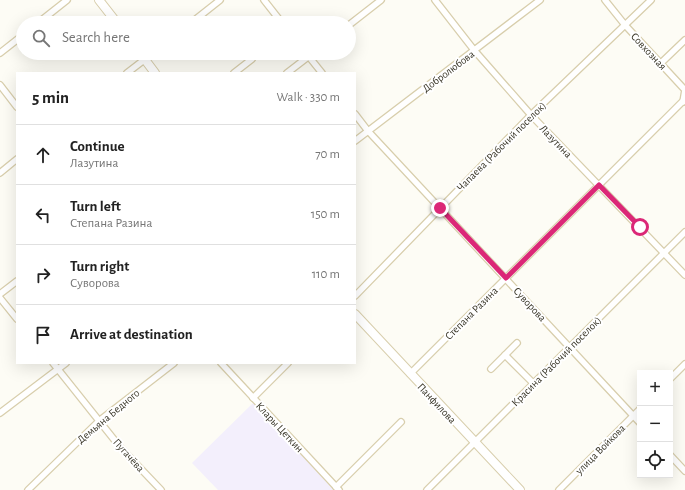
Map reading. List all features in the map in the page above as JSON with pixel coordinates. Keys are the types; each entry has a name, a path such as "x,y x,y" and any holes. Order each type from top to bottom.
{"street":[{"path":"47,16 67,0"},
{"path":"99,0 112,16"},
{"path":"200,16 220,0"},
{"path":"264,0 277,16"},
{"path":"356,20 381,0"},
{"name":"Лазутина","path":"436,0 474,50 532,115 685,275"},
{"name":"Добролюбова","path":"356,140 540,0"},
{"name":"Совхозная","path":"605,0 625,25 685,90 684,101"},
{"name":"Чапаева (Рабочий поселок)","path":"356,295 532,115 651,0"},
{"path":"0,52 16,40"},
{"path":"661,63 685,40"},
{"path":"128,72 138,60"},
{"path":"145,60 154,72"},
{"path":"235,72 251,60"},
{"path":"288,72 302,60"},
{"path":"313,60 321,72"},
{"path":"0,85 16,106"},
{"name":"Степана Разина","path":"410,374 684,101"},
{"name":"Суворова","path":"356,115 368,131 637,420"},
{"path":"0,173 16,161"},
{"name":"Красина (Рабочий поселок)","path":"427,490 685,232"},
{"path":"0,294 16,282"},
{"path":"0,298 16,318"},
{"name":"Панфилова","path":"356,315 520,490"},
{"path":"491,369 517,343"},
{"path":"505,355 533,383"},
{"name":"Пугачёва","path":"54,364 120,447 160,490"},
{"path":"0,413 65,364"},
{"name":"Демьяна Бедного","path":"28,490 99,421 173,364"},
{"name":"Клары Цеткин","path":"222,364 338,489"},
{"path":"253,398 287,364"},
{"path":"673,376 685,364"},
{"name":"улица Войкова","path":"559,490 637,412"},
{"path":"338,489 401,422"},
{"path":"673,458 685,471"}],"shaded area":[{"path":"253,403 334,490 218,490 192,463"}],"route":[{"path":"440,208 506,278 599,185 640,227"}]}
